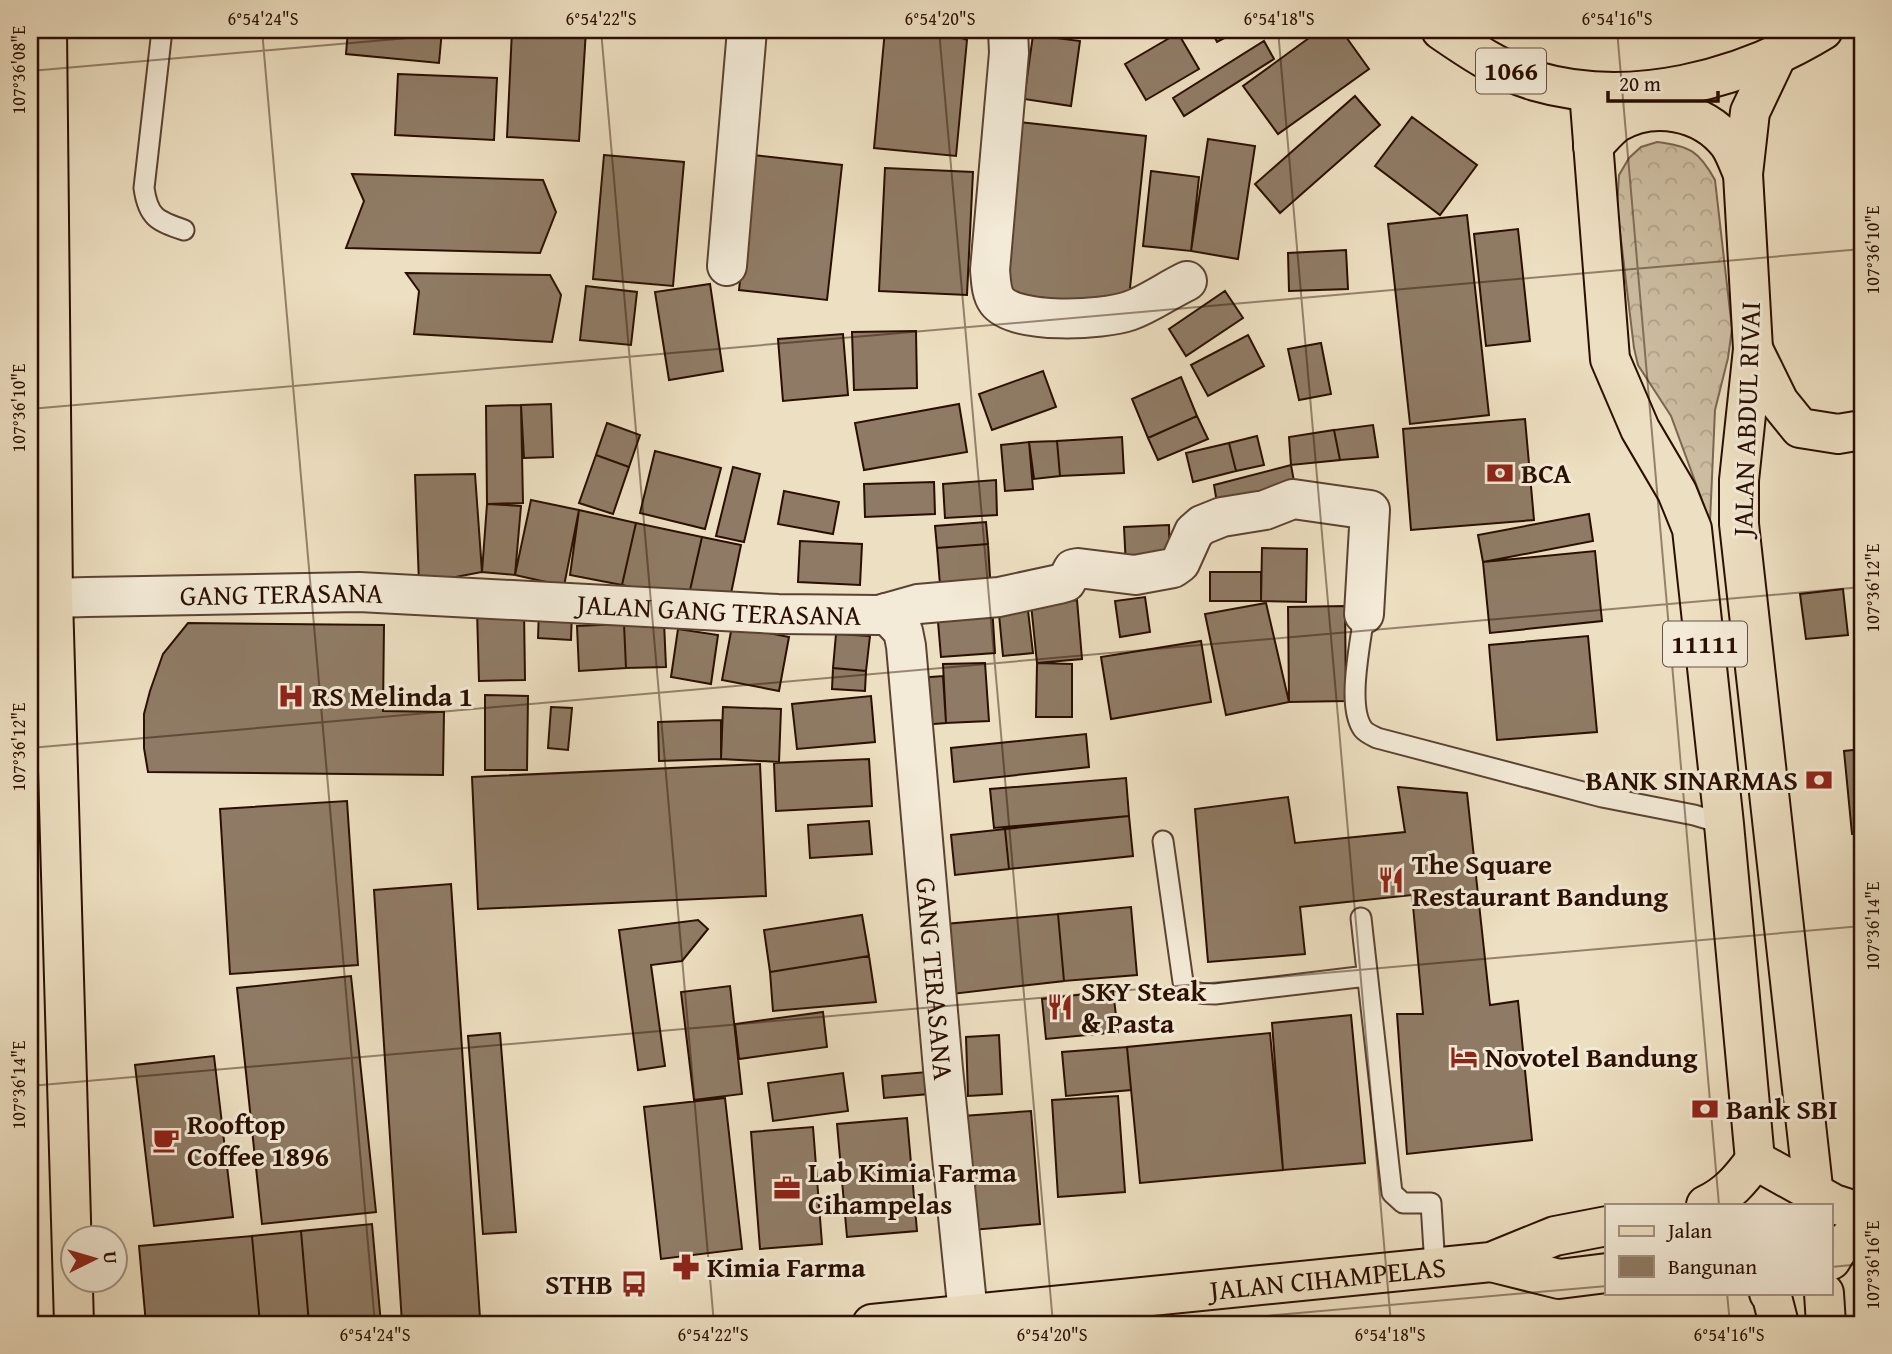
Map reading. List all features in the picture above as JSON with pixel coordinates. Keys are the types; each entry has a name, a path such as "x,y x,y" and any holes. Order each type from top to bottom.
{"main road":[{"path":"47,30 39,97 41,600 74,1324"},
{"name":"1066","path":"1441,30 1483,58 1532,80 1589,91"},
{"path":"1589,91 1629,91 1721,76 1777,55 1824,30"},
{"name":"JALAN ABDUL RIVAI","path":"1777,55 1750,112 1743,174 1753,349 1739,480 1739,523 1814,1199"},
{"name":"JALAN ABDUL RIVAI","path":"1589,91 1610,359 1640,429 1677,492 1692,529 1724,824 1755,1160"},
{"name":"11111","path":"1593,146 1615,124 1645,111 1676,111 1707,122 1729,145 1743,174"},
{"path":"1753,349 1779,402 1800,428 1838,435 1862,430"},
{"path":"1708,1204 1718,1200 1737,1184 1755,1160 1814,1199 1862,1213"},
{"name":"JALAN CIHAMPELAS","path":"872,1324 1491,1262 1555,1236 1605,1226"},
{"path":"1832,1258 1837,1250 1862,1227"},
{"name":"JALAN CIHAMPELAS","path":"1491,1262 1559,1279 1605,1273"},
{"path":"1770,1294 1779,1324"}],"street":[{"path":"727,266 747,30"},
{"path":"1008,30 1009,53 990,270 991,287 996,301 1008,310 1051,319 1100,317 1129,311 1187,281"},
{"path":"886,613 918,604 999,597 1059,584 1066,582 1070,572 1078,568 1135,575 1173,568 1180,563 1194,532 1202,525 1222,517 1265,510 1293,499 1317,500 1370,510 1364,614"},
{"name":"GANG TERASANA","path":"41,600 359,592 510,599"},
{"name":"JALAN GANG TERASANA","path":"510,599 778,614 886,613 903,631 906,646"},
{"name":"GANG TERASANA","path":"906,646 943,1069 968,1314"}],"lane":[{"path":"162,30 144,188 147,207 155,217 184,230"},
{"path":"1364,614 1355,689 1357,714 1364,730 1377,738 1602,797 1694,815 1724,824"},
{"path":"1163,841 1183,982 1188,989 1215,994 1367,976"},
{"path":"1361,918 1392,1194 1402,1203 1431,1203 1435,1267"}],"green space":[{"path":"1657,142 1686,148 1704,162 1715,180 1732,329 1715,410 1710,522 1671,416 1638,365 1634,348 1617,207 1619,175 1629,158 1641,147"}],"building":[{"path":"348,30 442,30 439,63 346,54"},
{"path":"512,30 586,30 579,141 507,137"},
{"path":"885,30 945,31 967,40 956,156 874,148"},
{"path":"1211,30 1240,30 1217,42"},
{"path":"1320,30 1341,30 1369,69 1278,134 1243,86"},
{"path":"1178,33 1199,69 1146,100 1125,64"},
{"path":"1033,35 1080,41 1071,106 1024,99"},
{"path":"1264,41 1274,59 1184,116 1173,98"},
{"path":"398,74 497,78 494,140 395,135"},
{"path":"1355,96 1380,125 1280,213 1255,184"},
{"path":"1412,117 1477,165 1440,215 1375,166"},
{"path":"1019,122 1146,136 1128,307 1001,293"},
{"path":"1208,139 1255,146 1238,259 1191,251"},
{"path":"604,155 684,162 673,286 593,279"},
{"path":"754,155 842,165 827,300 739,290"},
{"path":"885,168 973,172 967,295 879,291"},
{"path":"1151,171 1199,177 1191,251 1143,246"},
{"path":"352,174 543,180 556,212 540,253 346,248 364,201"},
{"path":"1467,215 1489,415 1410,424 1388,224"},
{"path":"1518,229 1530,341 1486,346 1474,234"},
{"path":"1346,250 1348,289 1289,291 1288,253"},
{"path":"406,273 550,275 561,295 552,342 414,334 419,291"},
{"path":"710,284 723,371 669,380 655,292"},
{"path":"586,286 637,292 631,345 580,340"},
{"path":"1225,291 1243,318 1186,356 1169,329"},
{"path":"916,331 917,388 854,390 852,332"},
{"path":"843,334 848,395 783,401 778,339"},
{"path":"1248,335 1264,366 1208,396 1191,365"},
{"path":"1321,343 1331,394 1299,400 1288,349"},
{"path":"1043,371 1056,407 992,430 979,394"},
{"path":"1181,377 1197,416 1148,438 1132,399"},
{"path":"551,404 553,457 524,458 521,405"},
{"path":"959,404 967,452 864,470 855,423"},
{"path":"521,405 523,503 487,504 486,406"},
{"path":"1197,416 1208,439 1158,460 1148,438"},
{"path":"1525,419 1534,520 1411,530 1403,429"},
{"path":"607,423 640,435 629,467 596,455"},
{"path":"1373,425 1378,457 1340,460 1334,430"},
{"path":"1334,430 1340,460 1291,465 1289,437"},
{"path":"1257,436 1264,465 1236,471 1229,443"},
{"path":"1122,437 1124,473 1060,476 1057,441"},
{"path":"1057,441 1060,476 1034,479 1029,442"},
{"path":"1029,442 1033,489 1005,491 1001,445"},
{"path":"1229,443 1236,471 1193,482 1186,453"},
{"path":"655,451 721,468 705,529 640,513"},
{"path":"596,455 629,467 613,514 579,503"},
{"path":"1291,465 1295,487 1217,503 1214,485"},
{"path":"733,467 760,474 744,542 716,536"},
{"path":"475,474 482,572 419,584 415,475"},
{"path":"996,480 997,515 945,518 943,484"},
{"path":"934,482 935,514 865,517 864,484"},
{"path":"784,491 839,502 833,534 778,524"},
{"path":"531,500 579,510 564,586 515,575"},
{"path":"487,504 521,506 515,575 482,572"},
{"path":"579,510 636,523 622,585 570,575"},
{"path":"1589,514 1593,541 1483,562 1478,535"},
{"path":"986,522 988,544 937,548 935,526"},
{"path":"636,523 702,537 688,599 622,585"},
{"path":"1169,525 1170,565 1126,567 1124,527"},
{"path":"702,537 741,545 728,608 688,599"},
{"path":"800,541 862,544 860,585 798,582"},
{"path":"988,544 991,593 941,597 937,548"},
{"path":"1262,548 1307,549 1306,602 1261,601"},
{"path":"1595,551 1602,621 1490,633 1483,562"},
{"path":"1210,572 1261,572 1261,601 1210,601"},
{"path":"1843,589 1848,635 1806,639 1800,594"},
{"path":"1145,597 1150,632 1120,637 1115,601"},
{"path":"1077,600 1082,659 1037,663 1031,604"},
{"path":"1027,602 1033,653 1003,656 998,604"},
{"path":"1266,603 1289,702 1226,715 1205,614"},
{"path":"992,605 995,653 941,657 937,610"},
{"path":"1345,606 1346,701 1289,702 1288,607"},
{"path":"539,609 572,610 571,640 538,638"},
{"path":"524,610 525,680 479,681 477,611"},
{"path":"664,622 666,667 626,668 624,624"},
{"name":"RS Melinda 1","path":"188,623 384,625 383,711 444,712 443,775 148,772 144,748 144,714 150,691 163,654"},
{"path":"624,624 626,668 579,671 577,626"},
{"path":"732,626 789,637 779,691 722,680"},
{"path":"678,629 718,635 711,684 671,677"},
{"path":"836,634 870,636 866,671 833,668"},
{"path":"1588,636 1597,732 1497,740 1489,645"},
{"path":"1201,641 1211,702 1111,719 1101,657"},
{"path":"985,663 989,721 946,723 943,664"},
{"path":"1037,663 1072,664 1072,717 1036,717"},
{"path":"833,668 866,671 865,691 832,689"},
{"path":"943,676 946,723 921,725 918,678"},
{"path":"485,695 528,696 527,770 485,770"},
{"path":"871,696 875,742 797,749 792,704"},
{"path":"551,707 572,708 568,750 548,748"},
{"path":"723,707 781,709 779,762 721,759"},
{"path":"721,720 721,759 659,761 658,722"},
{"path":"1086,734 1089,767 954,782 951,748"},
{"name":"BANK SINARMAS","path":"1862,749 1862,833 1852,834 1844,751"},
{"path":"869,759 872,806 776,811 774,763"},
{"path":"760,764 766,896 478,909 472,777"},
{"path":"1126,778 1129,816 994,828 990,789"},
{"path":"1398,787 1467,793 1490,1005 1518,1001 1532,1140 1407,1154 1397,1014 1423,1014 1412,895 1300,907 1305,954 1208,962 1195,809 1288,797 1295,843 1405,832"},
{"path":"347,801 358,965 230,974 220,809"},
{"path":"1129,816 1133,856 1009,869 1005,829"},
{"path":"869,821 872,854 810,858 808,825"},
{"path":"1005,829 1009,869 955,875 951,835"},
{"path":"1857,854 1862,854 1862,905"},
{"path":"451,884 480,1318 402,1323 374,890"},
{"path":"1131,907 1137,975 1064,981 1058,914"},
{"path":"1058,914 1064,981 952,994 945,924"},
{"path":"862,915 869,956 770,972 764,930"},
{"path":"698,920 708,929 682,961 651,965 665,1066 638,1070 619,930"},
{"path":"869,956 876,1002 773,1011 770,972"},
{"path":"351,976 376,1212 262,1224 237,988"},
{"path":"730,986 742,1094 694,1100 681,992"},
{"path":"1113,991 1118,1032 1046,1039 1042,999"},
{"path":"823,1012 827,1047 739,1059 735,1024"},
{"path":"1351,1015 1365,1163 1283,1170 1272,1023"},
{"path":"500,1033 516,1232 483,1234 468,1036"},
{"path":"1270,1033 1283,1170 1140,1183 1127,1047"},
{"path":"999,1035 1002,1094 968,1096 966,1037"},
{"path":"1127,1047 1131,1090 1066,1096 1062,1052"},
{"path":"214,1056 233,1217 154,1226 135,1065"},
{"path":"927,1072 929,1094 884,1098 882,1076"},
{"path":"843,1073 848,1111 773,1121 768,1083"},
{"path":"1118,1096 1125,1192 1058,1197 1052,1100"},
{"path":"725,1098 742,1249 661,1259 644,1107"},
{"path":"1031,1111 1040,1224 972,1230 963,1116"},
{"path":"907,1118 917,1231 847,1237 837,1124"},
{"name":"Lab Kimia Farma Cihampelas","path":"813,1127 822,1244 760,1249 751,1132"},
{"path":"372,1224 381,1324 309,1324 301,1231"},
{"path":"301,1231 309,1324 260,1324 252,1236"},
{"path":"252,1236 260,1324 146,1324 139,1246"}],"place":[{"name":"BCA","path":"1500,473"},
{"name":"RS Melinda 1","path":"291,696"},
{"name":"BANK SINARMAS","path":"1819,780"},
{"name":"The Square Restaurant Bandung","path":"1391,880"},
{"name":"SKY Steak & Pasta","path":"1060,1007"},
{"name":"Novotel Bandung","path":"1464,1057"},
{"name":"Bank SBI","path":"1705,1109"},
{"name":"Rooftop Coffee 1896","path":"166,1140"},
{"name":"Lab Kimia Farma Cihampelas","path":"787,1188"},
{"name":"Kimia Farma","path":"686,1267"},
{"name":"STHB","path":"634,1284"}]}
